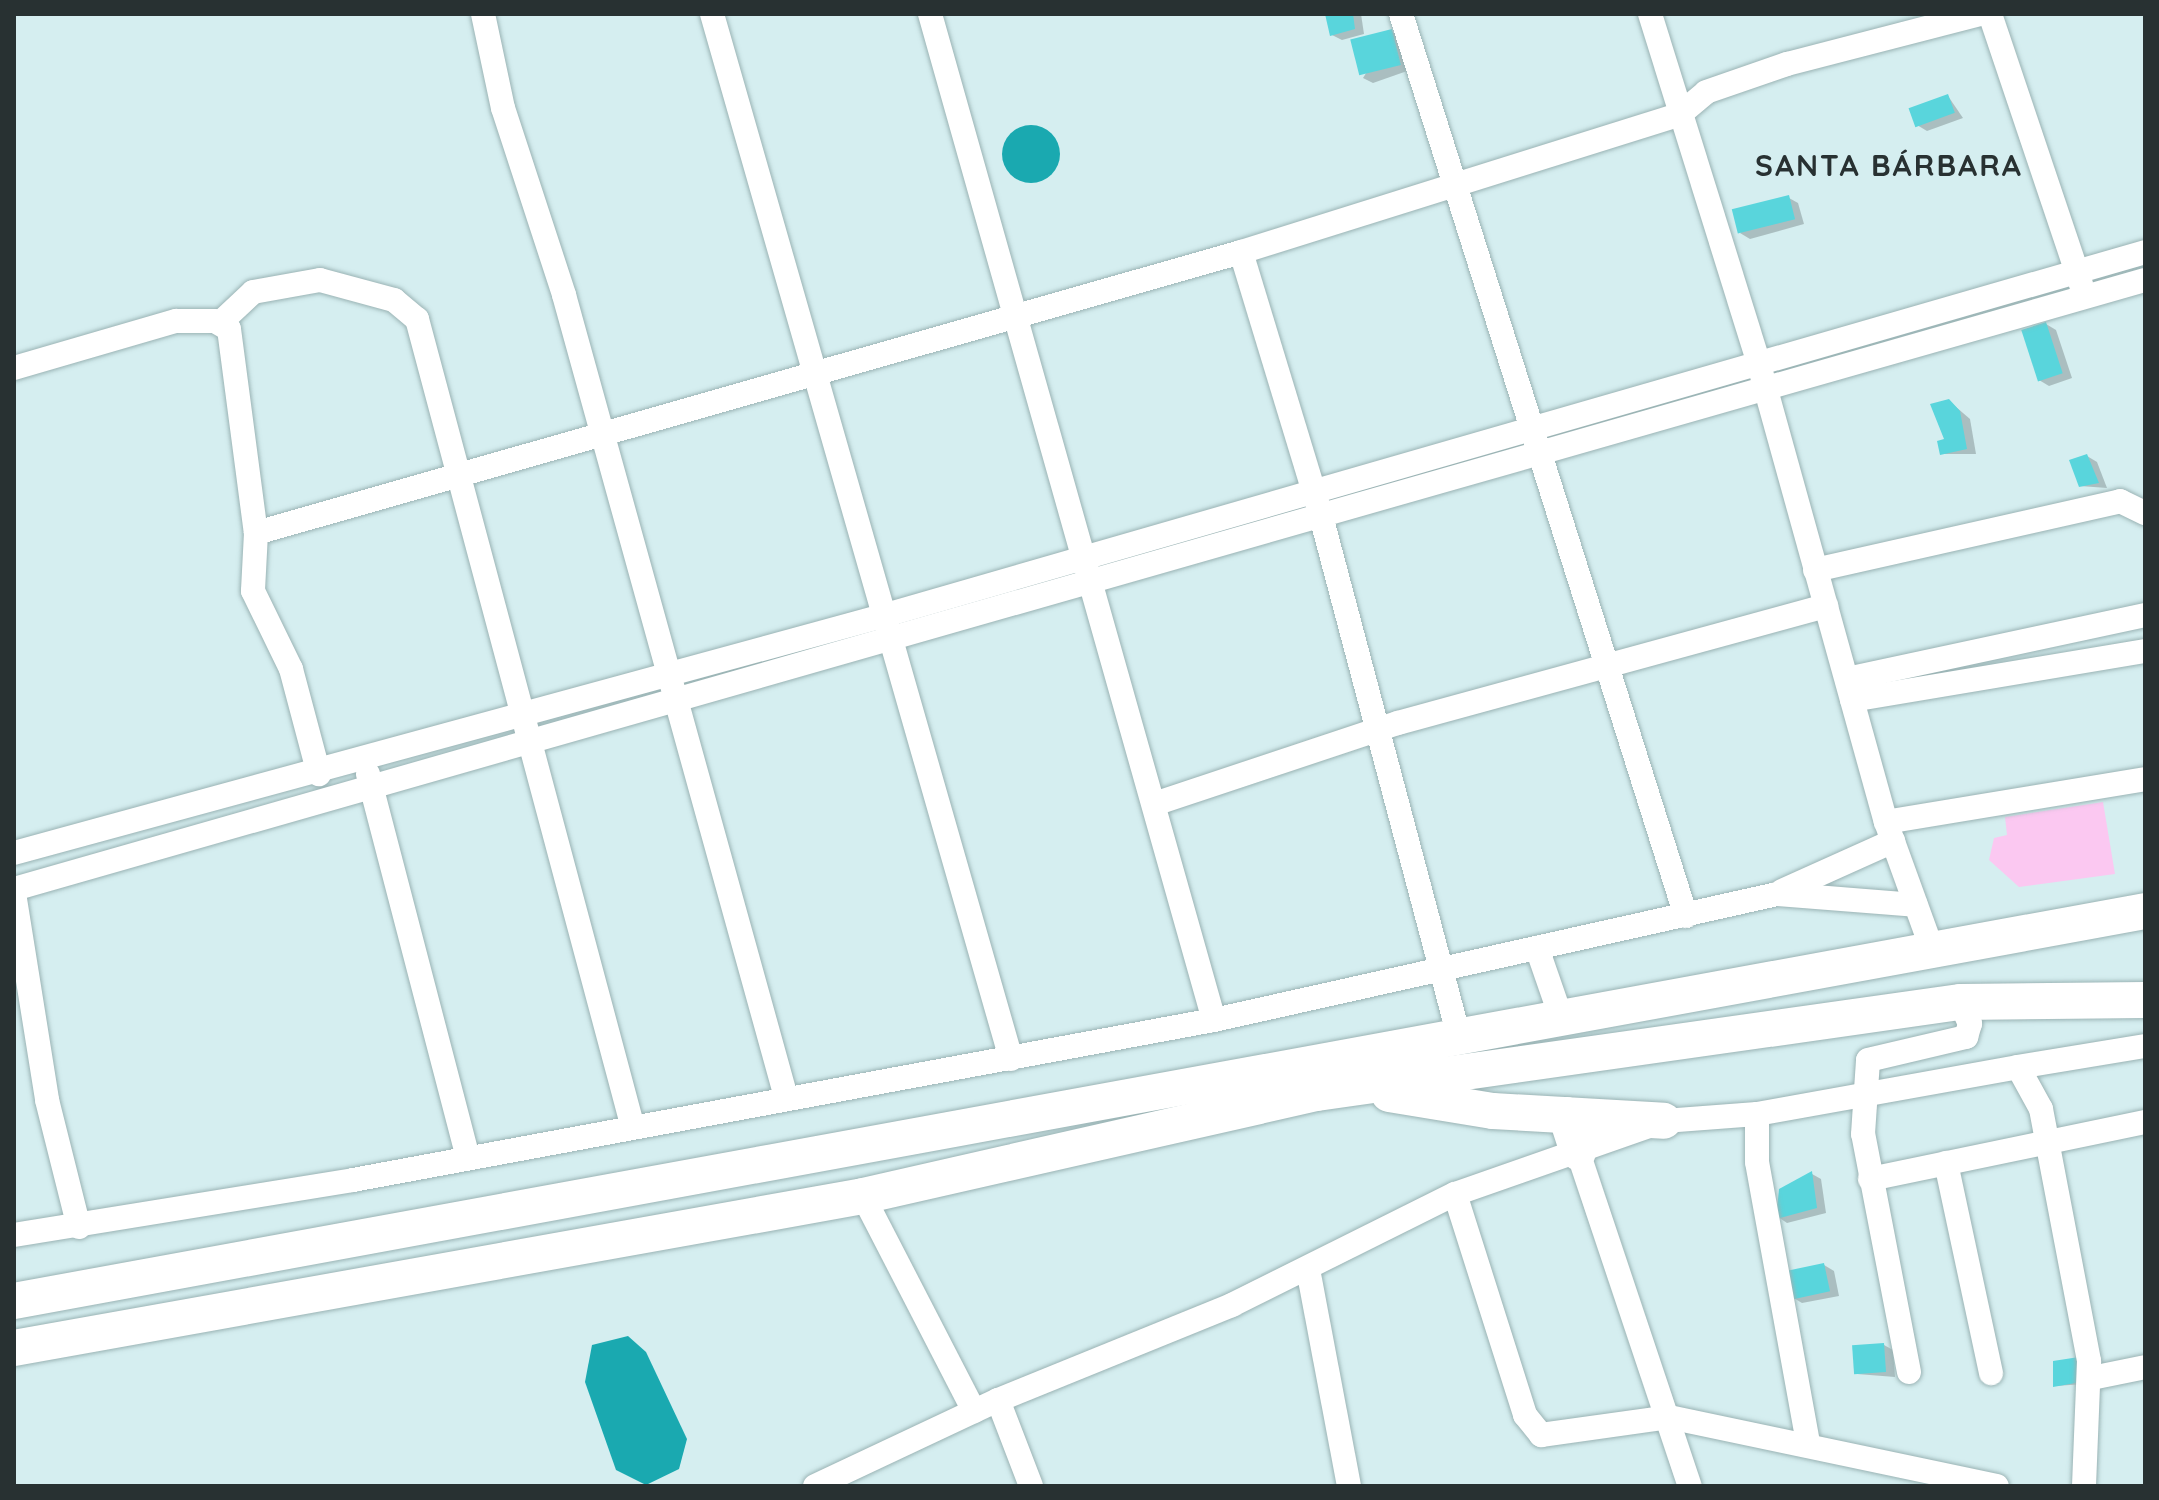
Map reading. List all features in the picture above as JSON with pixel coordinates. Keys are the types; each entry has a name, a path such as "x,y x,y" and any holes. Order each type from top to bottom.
{"highway":[{"path":"14,1301 2145,911"},
{"path":"14,1348 863,1196 1352,1088 1960,1002 2145,1000"},
{"path":"1352,1088 1566,1115 1664,1121"},
{"path":"1566,1115 1578,1152"}],"street":[{"path":"483,14 598,436 786,1097"},
{"path":"712,14 817,373 879,617 1011,1059"},
{"path":"930,14 1021,318 1214,1020"},
{"path":"1401,14 1604,668 1686,916"},
{"path":"1650,14 1758,361 1890,831 1933,952"},
{"path":"256,533 1021,318 1241,252 1679,115 1706,92 1787,64 1981,14"},
{"path":"1990,14 2085,297"},
{"path":"1241,252 1321,516 1373,735 1446,966 1459,1037"},
{"path":"14,853 319,774 665,674 879,617 1312,487 2145,252"},
{"path":"79,1227 47,1100 14,891 2145,280"},
{"path":"14,368 176,321 220,323 253,292 304,281 335,283 406,306 417,319 528,745 632,1124"},
{"path":"1919,315 1930,342"},
{"path":"220,323 235,343 241,454 256,533 253,591 291,669 319,774"},
{"path":"1815,570 2120,501 2145,513"},
{"path":"1154,804 1373,735 1826,606"},
{"path":"1850,690 2145,615"},
{"path":"1850,690 2145,651"},
{"path":"364,760 467,1155"},
{"path":"14,1235 79,1227 1214,1020 1777,894 1890,831 2145,779"},
{"path":"162,816 170,845"},
{"path":"1777,894 1916,905"},
{"path":"1537,948 1562,1020"},
{"path":"1909,1372 1870,1179 1866,1093 1868,1060 1876,1053 1966,1037 1970,1024 1960,1002"},
{"path":"815,1486 998,1400 1308,1269 1455,1194 1664,1121 1757,1114 2145,1046"},
{"path":"2018,1067 2033,1089 2046,1141 2091,1378 2084,1486"},
{"path":"1757,1114 1757,1162 1808,1443"},
{"path":"1870,1179 2145,1122"},
{"path":"1578,1152 1690,1486"},
{"path":"1946,1163 1991,1373"},
{"path":"1455,1194 1532,1428 1547,1436 1669,1417 1808,1443 1997,1486"},
{"path":"863,1196 974,1411"},
{"path":"1308,1269 1349,1486"},
{"path":"2091,1378 2145,1367"},
{"path":"998,1400 1031,1486"}],"shaded area":[{"path":"2103,802 2115,874 2019,887 1989,860 1994,838 2007,835 2005,817"}],"water":[{"path":"1031,125 1051,134 1060,154 1051,174 1031,183 1011,174 1002,154 1011,134"},
{"path":"628,1336 646,1352 687,1439 679,1469 646,1485 616,1470 585,1382 592,1345"}],"building":[{"path":"1325,14 1353,14 1355,29 1330,36"},
{"path":"1392,29 1401,65 1359,75 1350,39"},
{"path":"1948,94 1955,113 1915,127 1909,108"},
{"path":"1789,195 1795,219 1738,234 1732,209"},
{"path":"2046,322 2063,373 2038,381 2021,330"},
{"path":"1949,399 1960,411 1967,449 1940,455 1937,441 1944,439 1930,404"},
{"path":"2087,454 2099,483 2079,487 2069,460"},
{"path":"1812,1171 1817,1208 1776,1219 1779,1189"},
{"path":"1824,1263 1830,1291 1791,1300 1785,1271"},
{"path":"1884,1343 1886,1372 1854,1374 1852,1345"},
{"path":"2079,1357 2081,1382 2053,1387 2053,1361"}],"district":[{"name":"SANTA BÁRBARA","path":"1889,165"}]}
